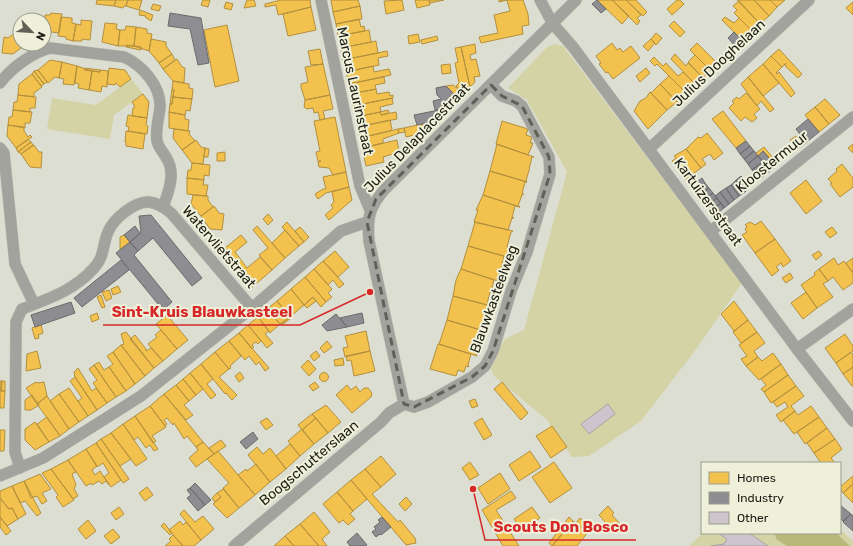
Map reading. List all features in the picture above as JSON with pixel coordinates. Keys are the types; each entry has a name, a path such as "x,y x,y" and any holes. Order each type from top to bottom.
{"street":[{"name":"Marcus Laurinstraat","path":"321,0 360,186 370,210"},
{"name":"Kartuizersstraat","path":"540,0 553,24 573,47 711,231 797,350 853,421"},
{"name":"Julius Delaplacestraat","path":"367,222 370,210 384,190 576,0"},
{"name":"Julius Dooghelaan","path":"649,149 809,0"},
{"name":"Watervlietstraat","path":"0,83 5,76 38,51 50,48 124,57 134,61 153,83 160,105 156,134 157,142 169,161 171,174 169,191 163,207"},
{"name":"Blauwkasteelweg","path":"404,404 414,407 428,402 472,377 485,366 493,351 511,291 524,263 550,174 549,157 522,106 516,101 502,96 491,84"},
{"name":"Kloostermuur","path":"711,231 853,117"},
{"path":"0,148 4,152 15,264 34,304"},
{"name":"Watervlietstraat","path":"20,468 15,452 16,322 22,309 54,298 93,270 104,253 108,231 113,222 129,210 148,202 163,207 171,213 252,308"},
{"path":"0,476 43,458 141,396 252,308 340,231 367,222 369,241 404,404"},
{"path":"797,350 853,309"},
{"name":"Boogschutterslaan","path":"234,546 381,422 389,413 404,404"}],"highlighted area":[{"path":"491,85 502,96 522,106 549,157 550,174 493,351 485,366 472,377 414,407 404,404 367,222 376,199"}],"green space":[{"path":"554,44 563,46 742,283 694,352 641,421 589,456 572,457 547,420 495,377 490,367 505,339 524,330 567,172 527,100 508,88 546,48"},
{"path":"131,79 143,94 114,115 110,139 47,129 52,98 96,105"},
{"path":"841,530 853,541 853,546 689,546 702,534 841,534"}],"shaded area":[{"path":"775,534 837,534 850,546 787,546 776,539"}],"building: Homes":[{"path":"97,0 116,0 114,6 96,4"},
{"path":"116,0 128,0 126,6 123,8 114,6"},
{"path":"128,0 142,0 139,10 126,6"},
{"path":"203,0 210,0 208,7 201,5"},
{"path":"247,0 254,0 256,6 244,8"},
{"path":"281,0 310,0 311,7 278,15 276,5 265,7 265,4"},
{"path":"331,0 358,0 360,6 333,12"},
{"path":"402,0 404,10 386,14 384,1"},
{"path":"415,0 429,0 430,5 417,8"},
{"path":"429,0 444,0 430,3"},
{"path":"507,0 523,0 528,14 529,25 522,26 523,34 481,43 479,37 498,33 494,15 510,11"},
{"path":"597,0 612,0 629,16 622,24"},
{"path":"612,0 626,0 641,15 637,18 640,21 637,25"},
{"path":"626,0 636,0 647,12 643,16"},
{"path":"677,0 680,0 684,4 672,15 667,9"},
{"path":"737,0 754,0 769,16 760,24"},
{"path":"754,0 770,0 777,7 769,16"},
{"path":"770,0 785,0 777,7"},
{"path":"739,1 760,24 752,31 734,13 737,10 733,6"},
{"path":"226,2 233,4 231,10 224,8"},
{"path":"853,2 853,15 846,8"},
{"path":"153,4 161,6 159,11 151,9"},
{"path":"360,6 362,19 336,24 333,12"},
{"path":"311,7 316,30 288,36 283,14"},
{"path":"140,10 153,15 151,21 145,17 146,16 139,15"},
{"path":"52,13 62,14 59,33 52,32"},
{"path":"61,17 72,18 72,23 76,24 73,41 66,39 66,37 58,36"},
{"path":"725,17 734,23 739,18 752,31 742,40 722,20"},
{"path":"359,19 361,27 364,26 365,31 338,36 336,24"},
{"path":"81,20 92,21 90,40 82,39 82,41 73,41 76,24 81,25"},
{"path":"674,21 685,32 680,37 669,26"},
{"path":"105,23 117,24 116,29 120,30 118,46 102,42"},
{"path":"227,25 239,81 215,87 204,30"},
{"path":"126,26 136,27 134,46 118,46 120,30 125,30"},
{"path":"136,27 147,29 147,33 152,34 149,51 134,46"},
{"path":"369,30 371,42 341,48 338,36"},
{"path":"656,33 662,38 656,45 651,39"},
{"path":"418,34 420,42 409,44 408,36"},
{"path":"12,35 12,52 16,52 13,54 2,53 4,37 8,38"},
{"path":"437,36 438,40 422,44 421,40"},
{"path":"151,39 166,42 166,46 172,54 159,63 149,51"},
{"path":"651,39 655,43 648,51 643,46"},
{"path":"376,41 378,53 343,60 341,48"},
{"path":"612,43 617,50 620,48 623,52 631,46 640,58 613,79 599,64 601,63 596,56"},
{"path":"697,43 718,64 710,70 690,50"},
{"path":"475,44 476,53 470,55 471,60 476,59 480,76 474,77 475,82 470,87 461,47"},
{"path":"126,45 141,47 141,50 126,47"},
{"path":"461,47 470,87 463,93 456,86 459,83 455,63 458,62 455,48"},
{"path":"320,49 323,64 311,65 308,51"},
{"path":"779,49 802,74 798,78 785,66 786,63 782,67 771,56"},
{"path":"387,51 388,56 378,58 379,65 346,72 343,60"},
{"path":"172,54 175,60 163,69 159,63"},
{"path":"675,54 686,66 688,63 703,78 695,84 671,59"},
{"path":"695,55 710,70 703,78 688,62"},
{"path":"771,56 782,67 776,73 777,74 779,72 795,93 791,97 763,64"},
{"path":"654,57 663,66 666,63 678,76 683,72 695,84 686,93 657,64 655,66 650,61"},
{"path":"177,59 182,67 185,68 184,83 173,81 163,69"},
{"path":"50,60 62,62 59,78 55,77 48,83 38,70"},
{"path":"62,62 77,66 74,85 63,84 64,79 59,78"},
{"path":"323,64 330,95 305,100 301,84 308,82 305,67"},
{"path":"450,64 451,73 442,74 441,65"},
{"path":"763,64 779,83 763,96 748,77"},
{"path":"77,66 92,71 89,90 78,88 79,84 75,83"},
{"path":"373,66 374,72 389,69 391,75 349,84 346,72"},
{"path":"85,68 100,70 100,72 84,70"},
{"path":"109,68 125,70 131,79 120,87 116,83 115,85 107,84"},
{"path":"646,68 650,73 640,82 636,76"},
{"path":"38,70 47,82 44,84 34,71"},
{"path":"100,70 108,71 107,87 102,86 101,92 89,90 92,71 100,72"},
{"path":"34,71 44,84 41,86 32,74"},
{"path":"32,74 42,87 34,93 34,97 18,95 19,84"},
{"path":"669,76 686,93 677,102 660,84"},
{"path":"384,77 385,83 375,85 376,89 351,94 349,84"},
{"path":"748,77 774,109 770,112 761,101 757,106 741,84"},
{"path":"173,81 189,84 189,88 193,89 192,99 173,97"},
{"path":"660,84 677,102 667,110 651,93"},
{"path":"453,85 463,93 458,98 446,86"},
{"path":"172,89 174,90 172,104 170,104"},
{"path":"376,89 377,94 389,92 390,96 393,95 393,98 353,106 351,94"},
{"path":"650,92 667,110 648,129 634,111 640,101 646,98"},
{"path":"746,93 760,109 754,114 757,118 752,122 745,117 741,121 729,108 734,103 732,101 737,97 739,99"},
{"path":"143,94 149,102 147,118 132,116 133,108 135,107 132,102"},
{"path":"18,95 36,97 35,108 30,108 30,112 13,110 14,102 17,102"},
{"path":"330,95 333,109 323,111 325,119 320,120 318,112 314,113 313,108 307,109 304,107 305,100"},
{"path":"173,97 192,99 190,111 186,110 185,115 169,112"},
{"path":"392,98 393,104 380,107 381,112 356,117 353,106"},
{"path":"825,99 840,115 829,124 815,107"},
{"path":"815,107 829,124 819,132 805,115"},
{"path":"13,110 32,112 30,123 25,123 25,128 8,125 9,117 12,117"},
{"path":"388,110 389,113 381,115 380,112"},
{"path":"723,111 746,141 736,148 712,119"},
{"path":"169,112 185,115 185,119 189,120 188,131 169,128"},
{"path":"380,112 381,115 396,112 397,119 358,127 356,117"},
{"path":"128,115 147,118 147,134 128,131 129,127 126,126"},
{"path":"335,117 346,172 333,175 329,168 319,167 318,162 321,161 318,161 316,152 320,151 314,121"},
{"path":"390,120 392,129 390,131 360,138 358,127"},
{"path":"502,121 528,129 526,135 532,137 530,143 533,143 528,155 496,144"},
{"path":"431,122 431,125 427,126 423,133 406,137 404,128"},
{"path":"8,125 24,127 24,131 28,137 30,135 32,137 16,148 7,136"},
{"path":"404,128 405,132 399,133 398,129"},
{"path":"174,129 190,131 189,134 195,141 182,150 173,138"},
{"path":"398,129 399,133 383,139 383,143 362,148 360,138"},
{"path":"126,131 145,134 143,149 126,146"},
{"path":"707,133 723,153 714,160 710,154 702,159 706,164 701,168 686,149 698,137 701,138"},
{"path":"796,136 803,145 794,151 791,147 794,145 790,140"},
{"path":"28,139 31,142 18,152 16,148"},
{"path":"196,140 201,147 205,148 203,164 192,163 182,150"},
{"path":"397,140 399,152 383,157 384,162 366,166 362,148"},
{"path":"31,142 33,145 21,154 18,152"},
{"path":"497,144 534,157 532,157 527,182 490,171"},
{"path":"853,144 853,153 848,148"},
{"path":"34,145 39,152 42,152 41,168 30,167 21,154"},
{"path":"764,147 778,164 776,166 763,151 758,156 756,153"},
{"path":"205,148 209,149 208,157 204,157"},
{"path":"686,149 701,168 686,179 672,161 676,158 674,156"},
{"path":"225,152 225,161 217,161 217,153"},
{"path":"192,163 210,165 209,176 204,175 204,180 187,178 188,170 191,170"},
{"path":"842,164 853,178 853,187 840,197 828,179"},
{"path":"490,171 527,182 525,182 522,194 524,194 522,195 518,206 520,207 483,195"},
{"path":"346,172 349,187 326,193 318,199 315,194 323,189 326,189 323,177"},
{"path":"187,178 204,180 203,185 208,185 206,196 187,194"},
{"path":"806,180 822,201 806,214 790,193"},
{"path":"349,187 352,200 329,220 325,215 333,208 331,205 334,202 332,192"},
{"path":"193,195 208,196 208,200 213,207 201,216 191,204"},
{"path":"483,195 520,207 515,206 508,230 474,222 478,210 476,210"},
{"path":"214,206 219,213 224,214 222,230 210,229 201,216"},
{"path":"268,214 273,220 268,225 263,219"},
{"path":"761,221 775,239 755,253 742,235 747,232 745,229 747,227 745,225 750,222 755,225"},
{"path":"287,222 304,242 299,246 282,227"},
{"path":"475,222 513,231 511,232 507,247 513,248 510,258 468,246"},
{"path":"257,226 285,258 272,270 259,255 268,248 253,230"},
{"path":"300,227 309,237 304,242 295,231"},
{"path":"832,227 837,233 830,238 825,232"},
{"path":"285,230 299,246 285,258 272,243"},
{"path":"124,235 130,242 120,250 120,237"},
{"path":"241,235 247,242 235,252 247,268 260,257 272,270 250,289 240,275 243,273 225,248"},
{"path":"775,239 791,261 783,267 781,263 776,267 779,270 772,276 755,253"},
{"path":"468,246 504,256 502,268 500,269 497,280 498,281 461,269"},
{"path":"335,251 349,267 338,277 323,261"},
{"path":"819,251 822,255 816,260 812,255"},
{"path":"834,258 838,265 844,261 853,273 853,283 843,290 833,277 828,281 819,269"},
{"path":"853,258 853,273 846,263"},
{"path":"323,261 344,284 339,288 333,280 328,285 314,269"},
{"path":"314,269 332,289 328,293 332,297 326,302 305,277"},
{"path":"461,269 494,280 492,293 490,292 487,304 491,306 453,296 456,280"},
{"path":"819,269 828,281 823,284 833,297 817,308 801,285 815,275 814,273"},
{"path":"790,273 793,278 786,283 782,278"},
{"path":"305,277 326,302 321,307 313,297 304,305 291,289"},
{"path":"118,286 121,292 113,295 111,289"},
{"path":"291,289 304,305 290,317 277,301"},
{"path":"109,290 112,298 106,301 102,292"},
{"path":"806,292 817,308 803,319 791,303"},
{"path":"101,295 105,307 102,308 97,297"},
{"path":"453,296 491,306 489,306 486,317 488,319 486,318 484,331 447,320"},
{"path":"313,297 316,301 307,308 304,305"},
{"path":"277,301 290,317 280,324 267,309"},
{"path":"734,301 748,320 734,331 721,314"},
{"path":"267,309 280,324 270,333 258,317"},
{"path":"97,313 99,319 92,322 90,316"},
{"path":"167,315 188,340 177,349 156,324"},
{"path":"258,317 269,331 265,334 273,343 267,348 248,325"},
{"path":"290,317 291,318 282,325 281,324"},
{"path":"447,320 484,331 482,331 476,354 477,356 439,344"},
{"path":"748,320 757,332 741,343 733,332"},
{"path":"41,325 43,333 38,335 39,338 35,339 32,328"},
{"path":"248,325 261,341 258,344 256,342 252,345 254,347 252,349 239,333"},
{"path":"161,330 177,349 163,361 148,344 157,337 155,335"},
{"path":"366,331 370,351 345,357 343,348 348,347 345,336"},
{"path":"126,332 154,368 145,376 121,345 124,344 121,334"},
{"path":"757,332 765,343 754,351 758,357 746,366 741,359 747,356 739,345"},
{"path":"239,333 269,368 265,371 259,362 256,365 249,356 245,360 229,341"},
{"path":"845,334 853,346 853,351 836,363 825,348"},
{"path":"135,335 146,351 151,348 163,361 154,368 130,339"},
{"path":"229,341 241,356 230,366 231,368 229,369 215,352"},
{"path":"327,341 332,347 324,353 320,348"},
{"path":"438,344 471,354 468,365 469,367 466,366 464,372 458,370 456,376 430,369"},
{"path":"121,345 145,376 135,384 113,352"},
{"path":"37,351 41,368 26,371 27,354"},
{"path":"316,351 320,356 314,361 310,356"},
{"path":"370,351 375,371 354,376 351,360 347,361 346,356"},
{"path":"113,352 135,384 126,391 109,367 113,364 107,356"},
{"path":"215,352 229,369 219,377 237,395 232,400 226,393 225,394 201,364"},
{"path":"851,352 853,355 853,367 843,374 836,363"},
{"path":"773,353 781,364 759,380 746,366 758,357 762,361"},
{"path":"343,358 344,365 335,366 334,360"},
{"path":"308,360 316,369 309,376 301,367"},
{"path":"99,362 104,370 109,367 126,391 116,397 94,365"},
{"path":"201,364 213,379 207,384 216,395 211,399 190,373"},
{"path":"781,364 788,375 764,392 761,389 766,385 761,379"},
{"path":"94,365 116,397 107,403 93,383 97,380 89,369"},
{"path":"853,367 853,386 852,386 843,374"},
{"path":"78,368 92,391 96,388 107,403 97,410 75,377 74,372"},
{"path":"240,372 244,378 239,382 235,376"},
{"path":"324,372 329,377 324,382 319,377"},
{"path":"190,373 203,389 196,395 183,379"},
{"path":"788,375 796,386 771,403 764,392"},
{"path":"75,377 97,410 88,416 78,401 82,398 70,381"},
{"path":"183,379 196,395 189,401 176,385"},
{"path":"0,381 2,381 1,391 5,391 4,408 0,408"},
{"path":"2,381 5,381 5,391 1,391"},
{"path":"36,382 44,382 47,396 37,404 26,388"},
{"path":"315,382 319,387 313,391 309,386"},
{"path":"502,382 528,413 521,420 494,389"},
{"path":"176,385 189,401 184,405 193,415 186,420 164,394"},
{"path":"347,385 351,390 356,386 360,392 364,388 368,388 372,393 371,397 352,413 336,395"},
{"path":"796,386 804,396 791,406 795,411 781,422 776,415 788,407 785,402 777,407 773,402"},
{"path":"69,388 88,416 79,422 59,394"},
{"path":"59,394 79,422 69,429 50,401"},
{"path":"164,394 203,442 196,447 187,436 184,439 174,423 173,425 167,418 164,420 167,424 165,426 150,406"},
{"path":"32,395 39,405 31,410 25,410 25,400"},
{"path":"47,396 69,429 60,436 37,404"},
{"path":"475,399 478,406 472,408 469,401"},
{"path":"326,405 341,422 328,433 312,414"},
{"path":"150,406 166,427 152,436 156,441 153,443 135,416"},
{"path":"811,406 819,417 794,434 783,420 795,411 798,415"},
{"path":"312,414 316,418 302,430 298,425"},
{"path":"135,416 158,449 154,451 150,445 146,448 138,437 134,440 123,424"},
{"path":"47,417 60,436 49,442 37,424"},
{"path":"819,417 827,428 805,444 797,432"},
{"path":"267,418 273,425 266,430 260,422"},
{"path":"316,418 328,433 314,444 302,430"},
{"path":"482,418 492,435 484,440 474,423"},
{"path":"35,422 49,442 35,450 25,440 25,429"},
{"path":"123,424 147,459 136,466 111,433"},
{"path":"552,426 567,447 551,458 536,436"},
{"path":"827,428 835,439 814,453 807,443"},
{"path":"302,429 314,444 300,456 288,441"},
{"path":"0,430 5,430 4,451 0,451"},
{"path":"111,433 131,459 120,466 101,439"},
{"path":"101,439 129,479 123,483 96,443"},
{"path":"835,439 842,449 831,458 834,462 820,462 814,453"},
{"path":"221,440 226,446 214,454 209,448"},
{"path":"203,442 214,454 196,467 189,458 198,450 196,447"},
{"path":"96,443 121,480 111,487 104,477 109,473 103,463 97,467 86,449"},
{"path":"290,444 300,456 286,469 276,456"},
{"path":"257,447 263,454 270,448 286,469 270,482 248,455"},
{"path":"86,449 97,466 92,470 95,475 100,471 109,485 106,481 102,484 99,481 92,485 91,483 86,486 68,460"},
{"path":"218,451 255,495 239,508 223,488 229,483 207,459"},
{"path":"530,451 541,467 519,481 509,465"},
{"path":"381,456 396,474 381,487 365,469"},
{"path":"68,460 76,472 72,474 76,485 74,489 78,496 73,499 51,469"},
{"path":"470,462 479,475 470,480 462,468"},
{"path":"554,462 572,488 550,503 532,477"},
{"path":"256,464 270,482 255,495 238,475 246,469 247,471"},
{"path":"51,469 74,500 63,507 56,497 58,495 42,473"},
{"path":"365,469 381,487 372,494 398,522 400,520 415,538 416,543 406,545 351,480"},
{"path":"500,473 510,489 488,504 478,488"},
{"path":"40,474 51,489 42,493 47,501 42,504 37,496 31,498 24,481"},
{"path":"853,476 853,484 843,493 841,486"},
{"path":"351,480 367,499 353,511 337,492"},
{"path":"24,481 41,513 37,516 25,501 20,503 12,486"},
{"path":"853,484 853,503 843,493"},
{"path":"12,486 26,514 18,519 12,508 9,509 0,498 0,491"},
{"path":"147,487 153,495 145,501 139,493"},
{"path":"223,489 239,508 227,518 213,504 221,497 217,493"},
{"path":"511,491 516,498 496,510 519,546 503,546 482,510"},
{"path":"337,492 353,511 350,514 355,519 348,525 343,520 339,523 323,504"},
{"path":"217,493 221,497 215,502 212,498"},
{"path":"406,497 412,504 405,511 399,504"},
{"path":"0,498 9,509 12,508 18,519 7,526 0,517"},
{"path":"608,506 614,513 612,515 621,525 613,531 599,515"},
{"path":"119,507 124,514 116,520 111,513"},
{"path":"532,507 540,518 522,530 514,519"},
{"path":"184,510 195,522 203,516 214,529 201,540 180,514"},
{"path":"314,512 330,532 322,539 327,546 319,546 300,524"},
{"path":"0,517 11,531 6,535 0,527"},
{"path":"569,517 573,521 552,546 549,543"},
{"path":"580,518 587,524 583,529 576,523"},
{"path":"88,520 96,531 86,539 78,529"},
{"path":"180,521 183,525 186,522 201,540 194,546 183,546 169,530"},
{"path":"573,521 588,532 577,546 552,546"},
{"path":"164,523 172,533 170,535 161,526"},
{"path":"300,524 319,546 294,546 285,536"},
{"path":"113,529 120,537 111,544 104,536"},
{"path":"173,535 183,546 165,546 171,541 169,539"},
{"path":"285,536 294,546 274,546"}],"building: Industry":[{"path":"597,0 606,9 601,13 592,4"},
{"path":"170,13 201,18 209,63 198,65 190,29 168,26"},
{"path":"734,32 742,40 736,47 728,38"},
{"path":"446,86 458,98 449,108 435,110 433,101 441,99 437,95 436,88"},
{"path":"449,108 435,122 417,125 414,115"},
{"path":"808,119 819,132 803,145 799,140 802,137 796,129"},
{"path":"746,141 750,146 740,154 736,148"},
{"path":"750,146 754,151 744,159 740,154"},
{"path":"754,151 758,156 748,164 744,159"},
{"path":"763,151 776,166 770,171 758,156"},
{"path":"758,156 763,162 752,170 748,164"},
{"path":"763,162 770,171 765,175 757,166"},
{"path":"757,166 765,175 760,179 752,170"},
{"path":"741,176 750,187 745,192 736,180"},
{"path":"702,178 705,183 695,191 691,186"},
{"path":"736,180 745,192 739,196 731,185"},
{"path":"705,183 709,188 699,196 695,191"},
{"path":"731,185 739,196 734,200 726,188"},
{"path":"709,188 713,193 703,201 699,196"},
{"path":"726,188 734,200 729,204 720,192"},
{"path":"720,192 729,204 724,208 715,196"},
{"path":"713,193 717,198 706,206 703,201"},
{"path":"717,198 721,203 710,211 706,206"},
{"path":"721,203 724,208 714,216 710,211"},
{"path":"151,215 202,278 192,286 153,238 138,251 130,242 141,233 139,216"},
{"path":"135,226 140,233 130,242 124,235"},
{"path":"130,242 138,251 134,255 172,302 163,310 116,253"},
{"path":"121,260 129,270 82,307 74,298"},
{"path":"71,302 75,313 35,327 31,315"},
{"path":"362,313 364,323 347,327 340,318"},
{"path":"336,314 347,327 327,331 322,325"},
{"path":"253,432 258,439 246,449 240,442"},
{"path":"195,483 211,500 205,505 190,488"},
{"path":"190,488 205,505 198,511 187,498 191,495 187,490"},
{"path":"841,506 851,514 843,521 841,519"},
{"path":"851,514 853,516 853,531 843,522"},
{"path":"382,517 391,527 376,537 372,532 376,529 374,527 380,522 378,520"},
{"path":"357,533 367,545 350,546 347,542"}],"building: Other":[{"path":"608,404 615,414 589,434 581,424"},
{"path":"720,534 750,534 768,546 711,546 724,544 727,539"}],"place":[{"name":"Sint-Kruis Blauwkasteel","path":"370,292"},
{"name":"Scouts Don Bosco","path":"473,489"}]}
